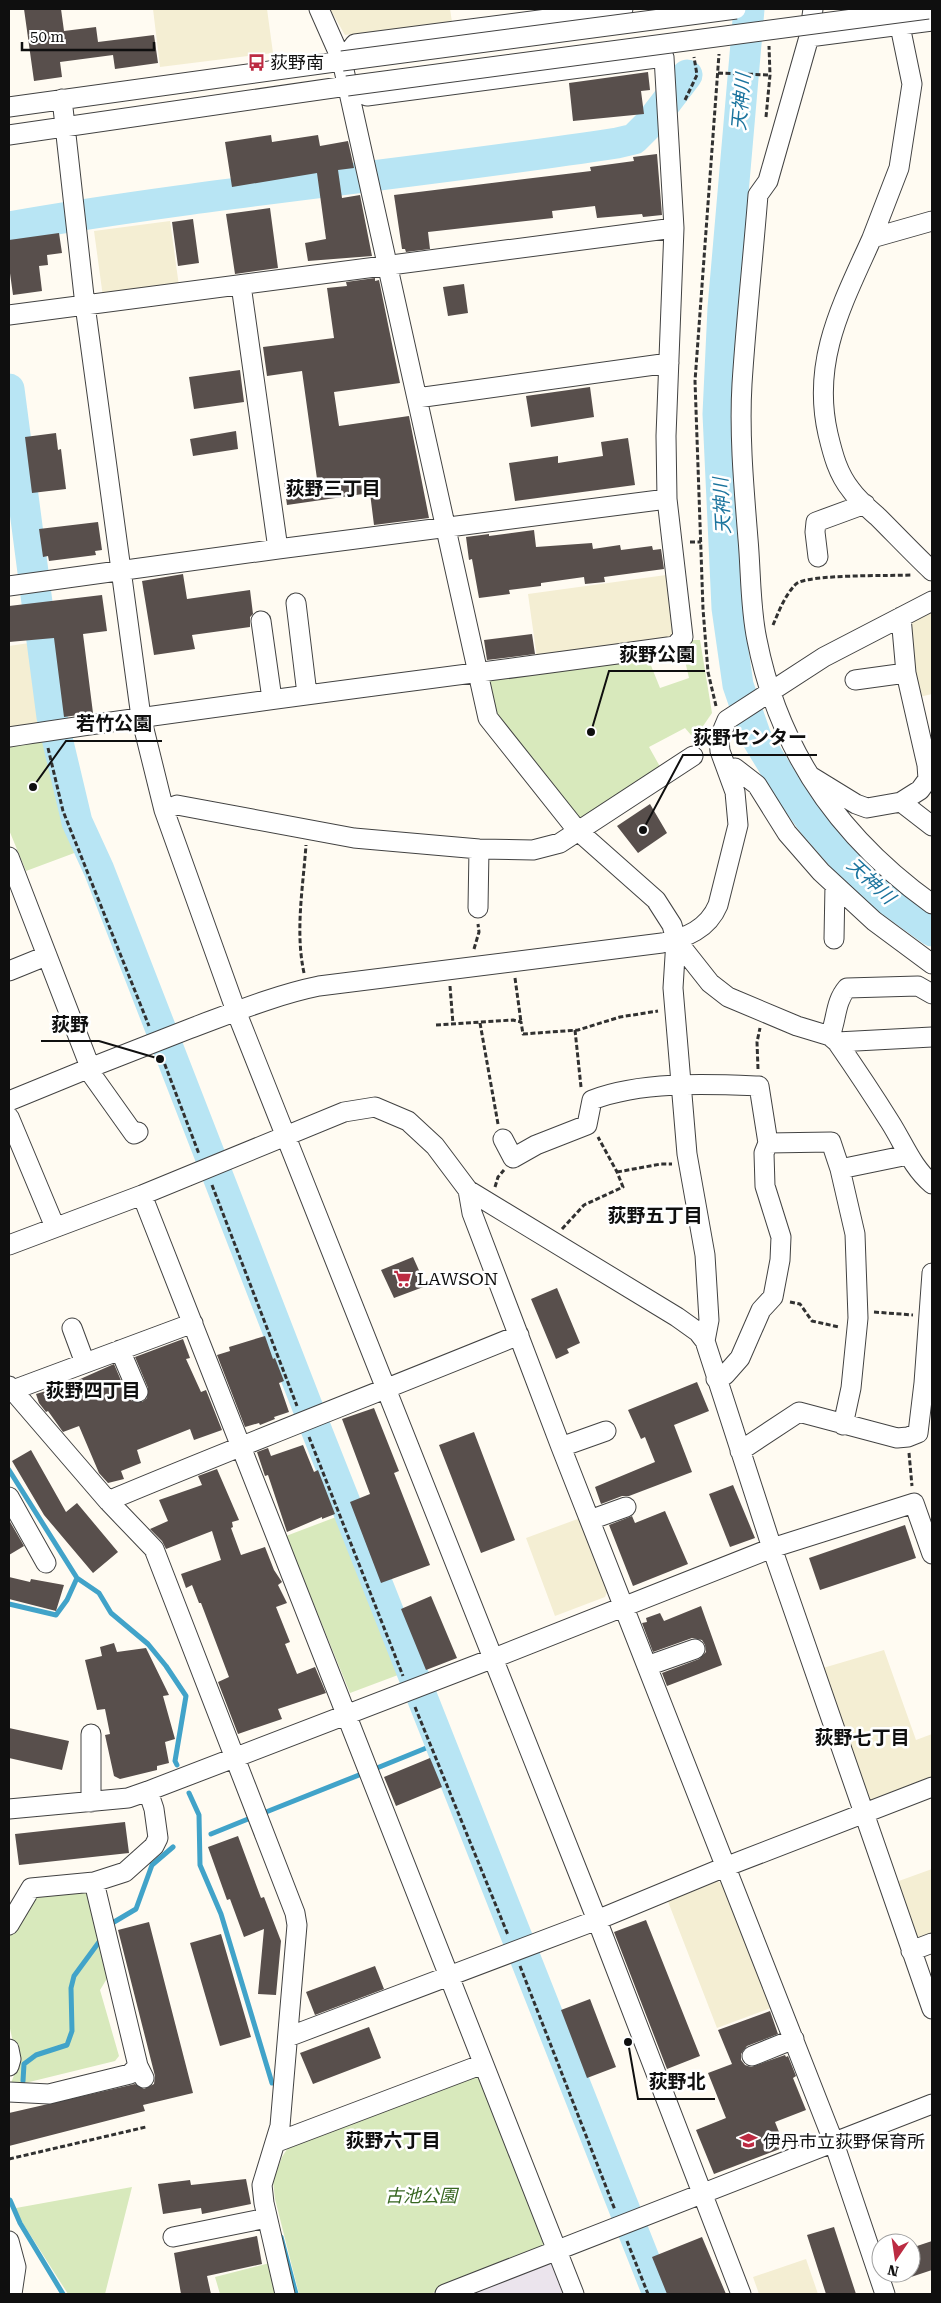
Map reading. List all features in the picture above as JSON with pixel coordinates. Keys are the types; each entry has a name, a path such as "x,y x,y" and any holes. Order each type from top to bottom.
{"street":[{"path":"319,9 342,61 488,718 577,830 656,900 672,924 676,940 674,997 680,1084 688,1164 705,1256 709,1320 705,1341"},
{"path":"342,61 355,44 548,14 623,9"},
{"path":"9,107 736,9"},
{"path":"813,9 810,37 768,181 758,195 742,386 747,526 756,638 770,693 790,742 807,773 842,823 886,868 932,904"},
{"path":"9,135 347,86 928,9"},
{"path":"810,37 932,21"},
{"path":"900,26 912,84 899,168 828,344 823,371 822,398 826,424 838,471 851,491 932,571"},
{"path":"9,737 272,698 478,674 675,646 683,637 667,499 666,436 674,228 664,94 664,58 367,96 347,86"},
{"path":"62,99 85,305 141,717 164,810 236,1011 494,1658 741,2294"},
{"path":"872,238 932,221"},
{"path":"9,315 674,228"},
{"path":"241,285 278,549"},
{"path":"417,398 669,363"},
{"path":"9,586 667,499"},
{"path":"818,557 808,533 816,522 865,504"},
{"path":"9,1101 88,1068 236,1011 308,988 513,963 676,940 693,933 714,916 738,825 735,792 720,751 719,739 725,724 824,658 932,601"},
{"path":"296,603 307,694"},
{"path":"807,773 856,804 867,808 901,802 920,790 928,779 930,764 906,673 902,617"},
{"path":"261,621 272,698"},
{"path":"855,680 906,673"},
{"path":"164,810 177,805 354,838 479,849 533,850 560,843 577,830 694,756"},
{"path":"727,770 735,768 757,785 787,833 820,872 874,921 932,964"},
{"path":"901,802 932,826"},
{"path":"478,908 479,849"},
{"path":"9,858 88,1068 134,1135"},
{"path":"834,939 835,885"},
{"path":"676,940 710,982 728,997 833,1039 932,1036"},
{"path":"9,970 46,956"},
{"path":"932,994 918,986 847,988 839,998 833,1039 889,1121 921,1175 932,1184"},
{"path":"503,1139 514,1158 536,1145 587,1125 592,1100 600,1097 680,1084 759,1086 768,1143 764,1153 765,1186 781,1237 780,1260 773,1297 760,1310 740,1358 725,1375 716,1379"},
{"path":"9,1245 142,1195 344,1112 375,1107 408,1121 435,1146 468,1190 677,1317 698,1332 705,1341 772,1548 866,1812 932,2009"},
{"path":"9,1117 55,1227"},
{"path":"768,1143 831,1142 840,1170 855,1234 858,1311 852,1388 843,1425"},
{"path":"840,1170 908,1155"},
{"path":"468,1190 472,1213 561,1447 834,2143 885,2294"},
{"path":"142,1195 574,2294"},
{"path":"740,1451 799,1412 884,1436 920,1436 928,1383 928,1316 932,1273"},
{"path":"193,1323 11,1388 108,1502 154,1549 295,1913 296,1925 288,2037 277,2142 262,2185 267,2218 285,2294"},
{"path":"72,1328 85,1363"},
{"path":"108,1502 240,1446 386,1390 519,1335"},
{"path":"120,1350 138,1392"},
{"path":"561,1447 606,1431"},
{"path":"9,1497 36,1557"},
{"path":"9,1810 128,1798 494,1658 772,1548 914,1503 932,1554"},
{"path":"590,1520 626,1507"},
{"path":"647,1666 695,1649"},
{"path":"91,1734 91,1802"},
{"path":"288,2037 447,1975 597,1920 725,1867 932,1787"},
{"path":"9,1925 31,1888 94,1882 125,1872 154,1846 158,1838 154,1809 148,1791"},
{"path":"9,2092 49,2094 141,2072 94,1882"},
{"path":"912,1951 932,1943"},
{"path":"752,2056 794,2039"},
{"path":"9,2049 9,2066"},
{"path":"277,2142 483,2064"},
{"path":"445,2294 932,2104"},
{"path":"173,2237 267,2218"},
{"path":"9,2241 16,2267 12,2294"}],"path":[{"path":"766,120 770,75 769,42"},
{"path":"720,50 695,381 703,609 708,672 725,724"},
{"path":"667,116 685,99 697,75 693,54"},
{"path":"718,73 770,75"},
{"path":"771,630 786,598 797,583 814,578 913,575"},
{"path":"50,731 63,811 205,1169 310,1420 415,1687 428,1739 519,1949 626,2222 648,2294"},
{"path":"308,830 299,922 302,964 308,988"},
{"path":"453,1024 458,970 479,932 478,908"},
{"path":"513,963 523,1034 575,1030 620,1017 649,1013 674,997"},
{"path":"759,1086 758,1042 763,1012"},
{"path":"436,1025 522,1022"},
{"path":"480,1023 496,1119 503,1139"},
{"path":"551,1240 584,1205 623,1187 617,1172 588,1120 587,1102 580,1084 575,1030"},
{"path":"491,1204 498,1177 514,1158"},
{"path":"617,1172 661,1164 688,1164"},
{"path":"773,1297 800,1304 812,1321 857,1331"},
{"path":"858,1311 928,1316"},
{"path":"914,1503 920,1436"},
{"path":"9,2159 146,2127"}],"shaded area":[{"path":"153,9 267,9 273,53 160,67"},
{"path":"330,9 450,9 452,22 345,35"},
{"path":"170,221 179,286 103,297 94,231"},
{"path":"666,575 674,634 670,640 537,658 528,594"},
{"path":"932,612 932,694 915,698 908,629 913,622"},
{"path":"29,643 40,726 9,730 9,646"},
{"path":"583,1517 609,1587 605,1597 555,1616 526,1538"},
{"path":"884,1650 916,1740 932,1734 932,1780 876,1803 867,1800 823,1668"},
{"path":"932,1869 932,1939 918,1941 896,1882"},
{"path":"717,1881 723,1884 771,2008 717,2028 667,1899"},
{"path":"806,2259 818,2294 759,2294 753,2277"},
{"path":"546,2261 555,2264 566,2294 460,2294"}],"green space":[{"path":"691,640 700,640 712,713 701,729 691,735 685,728 649,747 663,772 586,820 579,819 493,717 487,687 491,679 648,658 660,688 689,678 683,652"},
{"path":"43,739 77,852 26,871 9,830 9,744"},
{"path":"336,1517 398,1675 350,1693 286,1536"},
{"path":"87,1879 111,1972 100,1990 119,2056 115,2061 17,2085 11,2083 18,2065 9,2024 9,1935 36,1884"},
{"name":"古池公園","path":"479,2071 546,2247 542,2251 430,2294 299,2294 275,2199 273,2181 282,2157 291,2143"},
{"path":"132,2187 105,2294 68,2294 15,2211 16,2208"},
{"path":"270,2263 278,2294 220,2294 215,2277"}],"building":[{"path":"24,9 61,9 64,31 96,27 98,42 154,35 158,63 115,69 113,55 60,62 62,77 34,81"},
{"path":"648,72 650,90 641,91 644,114 573,121 569,83"},
{"path":"271,135 272,142 318,135 320,146 348,141 354,168 338,170 342,198 360,195 372,256 308,261 305,243 326,239 317,173 232,187 225,142"},
{"path":"657,154 662,215 643,217 642,214 597,218 595,206 552,211 553,218 428,232 430,249 406,252 405,249 402,249 394,195 591,171 590,167 634,161 633,157"},
{"path":"270,208 278,268 235,274 226,214"},
{"path":"193,219 199,263 178,266 172,222"},
{"path":"59,233 62,253 47,255 48,265 39,266 42,291 13,295 9,266 9,240"},
{"path":"375,278 375,281 379,280 400,383 334,392 339,426 409,416 429,518 374,525 370,493 287,505 284,483 317,479 302,371 267,376 263,347 334,338 327,288 347,286 346,282"},
{"path":"464,284 468,313 448,316 443,287"},
{"path":"240,370 244,402 194,409 189,377"},
{"path":"590,387 594,417 531,427 526,396"},
{"path":"236,431 238,449 193,456 190,439"},
{"path":"56,433 58,450 61,449 66,489 32,493 25,437"},
{"path":"628,438 635,485 515,501 509,463 558,456 558,463 603,456 601,442"},
{"path":"98,522 102,550 95,551 96,555 49,561 48,556 43,557 39,529"},
{"path":"534,530 536,547 592,543 593,549 620,545 621,550 652,546 653,550 661,549 664,569 604,577 605,582 585,584 584,577 541,583 541,586 509,590 510,594 479,598 472,559 469,560 466,537"},
{"path":"183,574 187,599 250,590 253,614 250,617 250,627 192,635 195,649 154,655 142,581"},
{"path":"102,595 107,631 83,634 93,713 64,717 54,638 9,642 9,606"},
{"path":"532,634 535,654 487,660 484,640"},
{"path":"650,804 667,833 638,853 617,826"},
{"name":"LAWSON","path":"413,1257 426,1286 394,1298 381,1270"},
{"path":"557,1288 580,1343 567,1349 569,1353 556,1359 531,1299"},
{"path":"265,1336 273,1359 275,1358 284,1381 279,1383 289,1412 274,1417 275,1419 260,1425 259,1423 245,1427 217,1355 230,1351 229,1347"},
{"path":"183,1339 190,1358 186,1359 201,1392 206,1390 222,1430 194,1440 190,1429 137,1450 141,1463 121,1471 124,1479 108,1483 99,1473 79,1426 63,1432 48,1411 46,1412 39,1403 36,1394 69,1384 114,1364 128,1397 132,1401 142,1402 147,1398 148,1388 135,1357"},
{"path":"697,1382 709,1411 674,1425 692,1472 629,1496 622,1496 601,1504 595,1487 655,1462 645,1437 641,1439 628,1410"},
{"path":"374,1408 399,1471 394,1473 430,1565 381,1583 350,1502 370,1494 342,1419"},
{"path":"474,1432 515,1540 481,1553 439,1445"},
{"path":"303,1445 314,1472 318,1470 335,1514 322,1519 322,1517 287,1532 268,1475 265,1476 257,1452 268,1448 271,1456"},
{"path":"31,1450 66,1512 77,1503 118,1552 93,1573 44,1515 12,1461"},
{"path":"217,1469 239,1520 232,1522 233,1527 231,1528 241,1555 265,1547 274,1570 282,1582 278,1585 287,1603 276,1607 290,1642 285,1644 297,1674 315,1667 326,1693 278,1709 282,1719 238,1734 218,1682 229,1677 201,1603 199,1603 192,1585 186,1588 181,1574 221,1560 212,1531 166,1549 162,1541 150,1529 168,1521 159,1500 202,1485 198,1476"},
{"path":"733,1485 755,1538 730,1547 709,1494"},
{"path":"665,1511 688,1564 633,1586 609,1525 632,1516 635,1523"},
{"path":"9,1520 24,1546 9,1555"},
{"path":"905,1525 916,1558 820,1590 809,1558"},
{"path":"9,1577 30,1582 31,1579 64,1585 56,1611 9,1599"},
{"path":"431,1596 457,1658 426,1670 401,1609"},
{"path":"701,1606 722,1665 667,1686 662,1673 699,1659 706,1652 705,1645 702,1640 692,1638 653,1652 642,1623 647,1622 646,1618 660,1613 664,1621"},
{"path":"114,1643 117,1652 146,1648 169,1695 163,1696 175,1739 165,1742 169,1763 157,1766 157,1770 120,1779 114,1776 105,1735 110,1734 105,1709 97,1710 85,1660 102,1656 100,1647"},
{"path":"9,1728 69,1741 62,1770 9,1758"},
{"path":"430,1758 442,1787 396,1806 384,1777"},
{"path":"125,1822 129,1853 19,1865 15,1834"},
{"path":"238,1836 261,1898 264,1897 281,1941 276,1995 258,1994 264,1929 244,1937 230,1899 227,1900 208,1847"},
{"path":"646,1920 700,2056 667,2069 614,1932"},
{"path":"149,1922 193,2093 143,2105 145,2111 9,2146 9,2113 135,2084 144,2089 154,2084 155,2076 118,1930"},
{"path":"221,1934 251,2037 220,2046 190,1943"},
{"path":"375,1966 384,1989 315,2015 306,1992"},
{"path":"590,1999 616,2067 587,2078 561,2010"},
{"path":"770,2011 778,2034 747,2046 741,2054 741,2060 745,2065 751,2067 785,2055 786,2057 788,2056 796,2076 793,2078 806,2110 775,2122 785,2147 714,2174 696,2130 726,2118 708,2073 732,2064 718,2030"},
{"path":"369,2027 381,2058 313,2084 300,2053"},
{"path":"246,2179 251,2204 202,2214 201,2208 163,2214 158,2184 190,2180 191,2185"},
{"path":"834,2227 856,2294 826,2294 807,2235"},
{"path":"257,2236 262,2264 207,2276 211,2294 181,2294 174,2253"},
{"path":"702,2237 726,2294 667,2294 652,2257"},
{"path":"932,2241 932,2270 921,2274 921,2245"}],"waterway":[{"name":"天神川","path":"749,9 723,308 718,414 727,608 738,685 756,737 786,786 812,822 846,861 882,895 932,931"},
{"path":"9,227 160,203 617,143 634,139 651,122 687,75"},
{"path":"9,389 52,717 77,822 99,870 318,1434 658,2294"},
{"path":"9,1470 77,1578 67,1600 56,1615 9,1604"},
{"path":"77,1578 99,1593 111,1613 148,1644 166,1666 186,1696 175,1761 177,1765"},
{"path":"372,1770 441,1742"},
{"path":"261,1814 364,1773"},
{"path":"189,1793 199,1815 200,1865 221,1914 272,2083"},
{"path":"211,1834 253,1817"},
{"path":"114,1922 136,1909 152,1865 173,1847"},
{"path":"23,2081 24,2064 36,2055 67,2045 72,2031 71,1988 74,1976 99,1942"},
{"path":"10,2200 20,2223 63,2294"},
{"path":"281,2237 296,2294"}],"place":[{"name":"荻野南","path":"256,62"},
{"name":"荻野公園","path":"591,732"},
{"name":"若竹公園","path":"33,787"},
{"name":"荻野センター","path":"643,830"},
{"name":"荻野","path":"160,1059"},
{"name":"LAWSON","path":"403,1278"},
{"name":"荻野北","path":"628,2042"},
{"name":"伊丹市立荻野保育所","path":"749,2141"}],"district":[{"name":"荻野三丁目","path":"333,488"},
{"name":"荻野五丁目","path":"655,1215"},
{"name":"荻野四丁目","path":"93,1390"},
{"name":"荻野七丁目","path":"862,1737"},
{"name":"荻野六丁目","path":"393,2140"}]}
